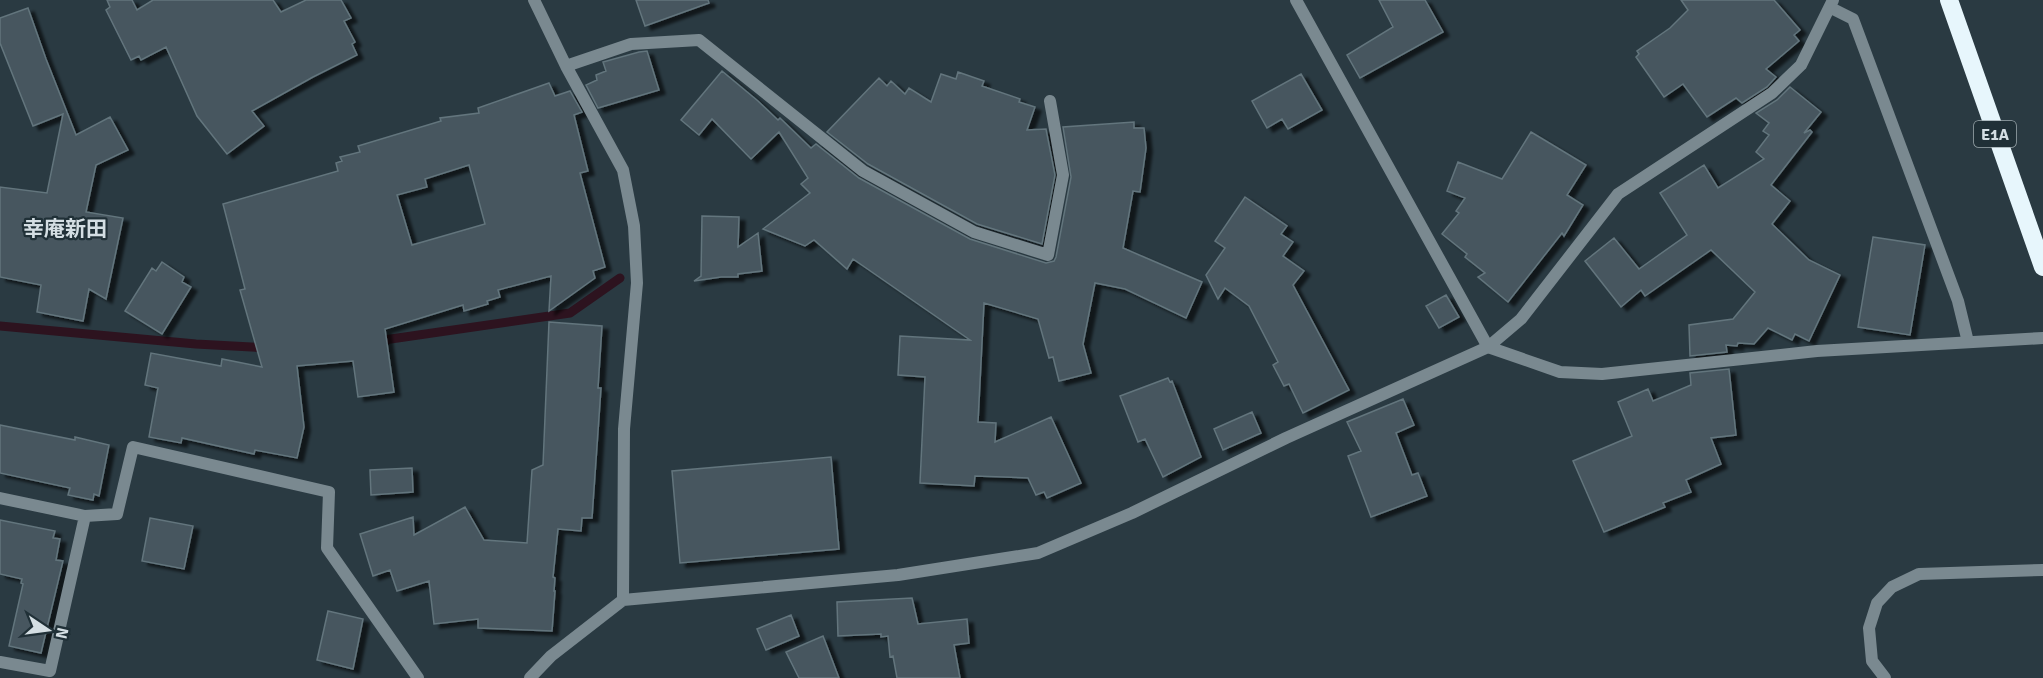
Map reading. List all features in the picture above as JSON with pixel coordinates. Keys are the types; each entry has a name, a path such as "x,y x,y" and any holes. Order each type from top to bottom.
{"highway":[{"name":"E1A","path":"1949,0 2043,267"}],"street":[{"path":"534,0 566,66 623,170 634,226 637,283 624,429 623,600"},
{"path":"1296,0 1488,347 1560,372 1602,374 1817,351 2043,338"},
{"path":"530,678 551,656 623,600 898,576 1038,553 1132,513 1286,438 1488,347 1521,319 1618,194 1772,93 1801,65 1832,4 1853,19 1958,301 1968,342"},
{"path":"566,66 631,44 699,40 863,171 974,232 1048,255 1063,175 1050,101"},
{"path":"0,498 85,516 117,514 133,447 329,492 327,548 418,678"},
{"path":"0,662 50,671 85,516"},
{"path":"1885,678 1872,661 1869,628 1877,603 1892,587 1918,574 2043,570"}],"building":[{"path":"107,0 132,0 137,10 153,0 273,0 281,12 306,0 341,0 351,18 344,21 355,42 352,44 357,55 252,111 264,126 227,154 197,116 166,47 141,60 139,56 131,60 106,10 110,7"},
{"path":"636,0 708,0 709,3 645,26"},
{"path":"1379,0 1425,0 1443,32 1360,78 1347,55 1393,27"},
{"path":"1681,0 1774,0 1800,30 1794,35 1799,41 1766,69 1776,77 1767,87 1742,103 1736,98 1707,117 1683,84 1664,97 1636,57 1639,54 1637,51 1670,28 1688,10"},
{"path":"28,8 76,135 110,117 128,150 96,165 86,212 123,218 106,299 89,289 83,321 37,312 41,285 0,277 0,187 47,193 63,114 33,126 0,43 0,18"},
{"path":"647,51 659,90 598,108 586,85 597,80 596,75 606,71 603,62"},
{"path":"722,71 778,120 780,118 811,148 816,144 859,178 970,239 1046,263 1054,261 1056,257 1071,177 1063,127 1134,122 1134,128 1144,128 1146,148 1140,192 1133,191 1123,248 1202,282 1186,318 1125,289 1095,283 1083,344 1091,373 1059,381 1053,357 1049,358 1038,319 984,303 978,422 996,423 995,442 1051,417 1081,483 1047,498 1044,492 1036,495 1028,478 975,476 974,486 920,483 925,377 898,375 900,336 970,340 853,259 847,269 814,240 805,246 763,229 810,193 801,184 808,178 779,132 751,159 712,119 699,135 681,120"},
{"path":"958,72 984,81 982,86 1020,99 1019,102 1035,107 1027,130 1046,129 1055,175 1042,244 977,224 868,164 827,132 879,78 887,86 891,81 905,94 909,88 931,102 941,74 956,79"},
{"path":"1301,74 1322,110 1288,129 1282,119 1267,128 1252,101"},
{"path":"549,83 555,96 570,91 582,112 574,115 588,171 580,173 605,267 593,271 595,278 549,311 551,276 498,290 500,297 487,301 488,304 464,311 463,305 385,329 394,392 358,397 353,361 297,366 304,427 297,458 255,450 254,454 182,438 181,443 149,437 158,388 145,385 151,353 221,366 222,359 262,367 240,290 245,289 223,204 338,171 336,163 342,161 340,157 360,152 358,146 441,121 440,118 479,113 478,108","holes":["469,165 485,224 412,245 397,195 427,187 425,179"]},
{"path":"1790,87 1821,112 1804,133 1810,130 1812,132 1771,185 1790,201 1772,224 1809,260 1840,275 1809,341 1795,334 1792,340 1768,328 1754,344 1726,345 1727,352 1690,356 1689,325 1733,319 1755,292 1711,250 1645,296 1641,290 1621,307 1585,261 1614,238 1639,269 1687,235 1660,193 1704,165 1718,188 1764,159 1756,152 1769,135 1763,131 1769,123 1756,113 1777,100"},
{"path":"1531,132 1586,165 1567,195 1583,205 1564,236 1562,233 1508,302 1478,277 1485,273 1465,257 1467,254 1442,234 1459,213 1456,211 1465,198 1447,191 1458,162 1502,179"},
{"path":"1245,197 1287,226 1281,234 1293,242 1283,256 1304,271 1293,285 1349,390 1303,413 1289,384 1284,386 1273,365 1278,362 1249,306 1225,288 1218,299 1206,275 1225,248 1215,241"},
{"path":"702,216 739,217 738,247 758,233 762,271 738,274 738,277 694,281 701,276"},
{"path":"1873,237 1925,245 1910,335 1858,327"},
{"path":"162,262 184,277 182,282 191,287 162,334 125,311 152,268 156,271"},
{"path":"1446,295 1459,317 1439,328 1426,306"},
{"path":"549,322 602,326 598,388 601,388 592,518 582,518 581,531 558,529 553,577 555,578 555,591 552,631 478,628 478,619 434,624 429,581 397,591 390,570 373,576 360,534 413,517 414,535 465,507 484,540 527,543 532,470 543,465"},
{"path":"1729,369 1736,435 1711,438 1721,464 1686,480 1691,492 1663,503 1665,507 1604,532 1573,461 1632,436 1618,402 1648,389 1653,401 1691,385 1690,373"},
{"path":"1168,378 1170,382 1172,381 1201,457 1163,477 1145,439 1138,442 1120,396"},
{"path":"1403,399 1414,425 1396,433 1412,475 1418,473 1427,496 1371,517 1348,456 1361,451 1347,422"},
{"path":"1252,412 1261,433 1223,450 1214,429"},
{"path":"0,425 109,445 99,496 94,494 93,500 68,495 70,488 0,473"},
{"path":"831,457 839,549 680,563 672,471"},
{"path":"412,468 413,492 371,495 370,470"},
{"path":"150,518 193,526 184,569 142,561"},
{"path":"0,520 55,531 53,538 60,539 56,560 63,561 41,653 9,646 23,584 22,579 0,574"},
{"path":"912,598 918,624 967,619 969,643 954,645 960,678 897,678 893,656 890,657 888,636 881,637 881,634 838,636 837,602"},
{"path":"328,611 363,619 353,669 317,660"},
{"path":"791,615 799,636 766,650 757,629"},
{"path":"823,636 839,678 799,678 786,652"}],"waterway":[{"path":"377,341 570,313 620,278"},
{"path":"0,326 196,344 268,348"}],"district":[{"name":"幸庵新田","path":"65,229"}]}
